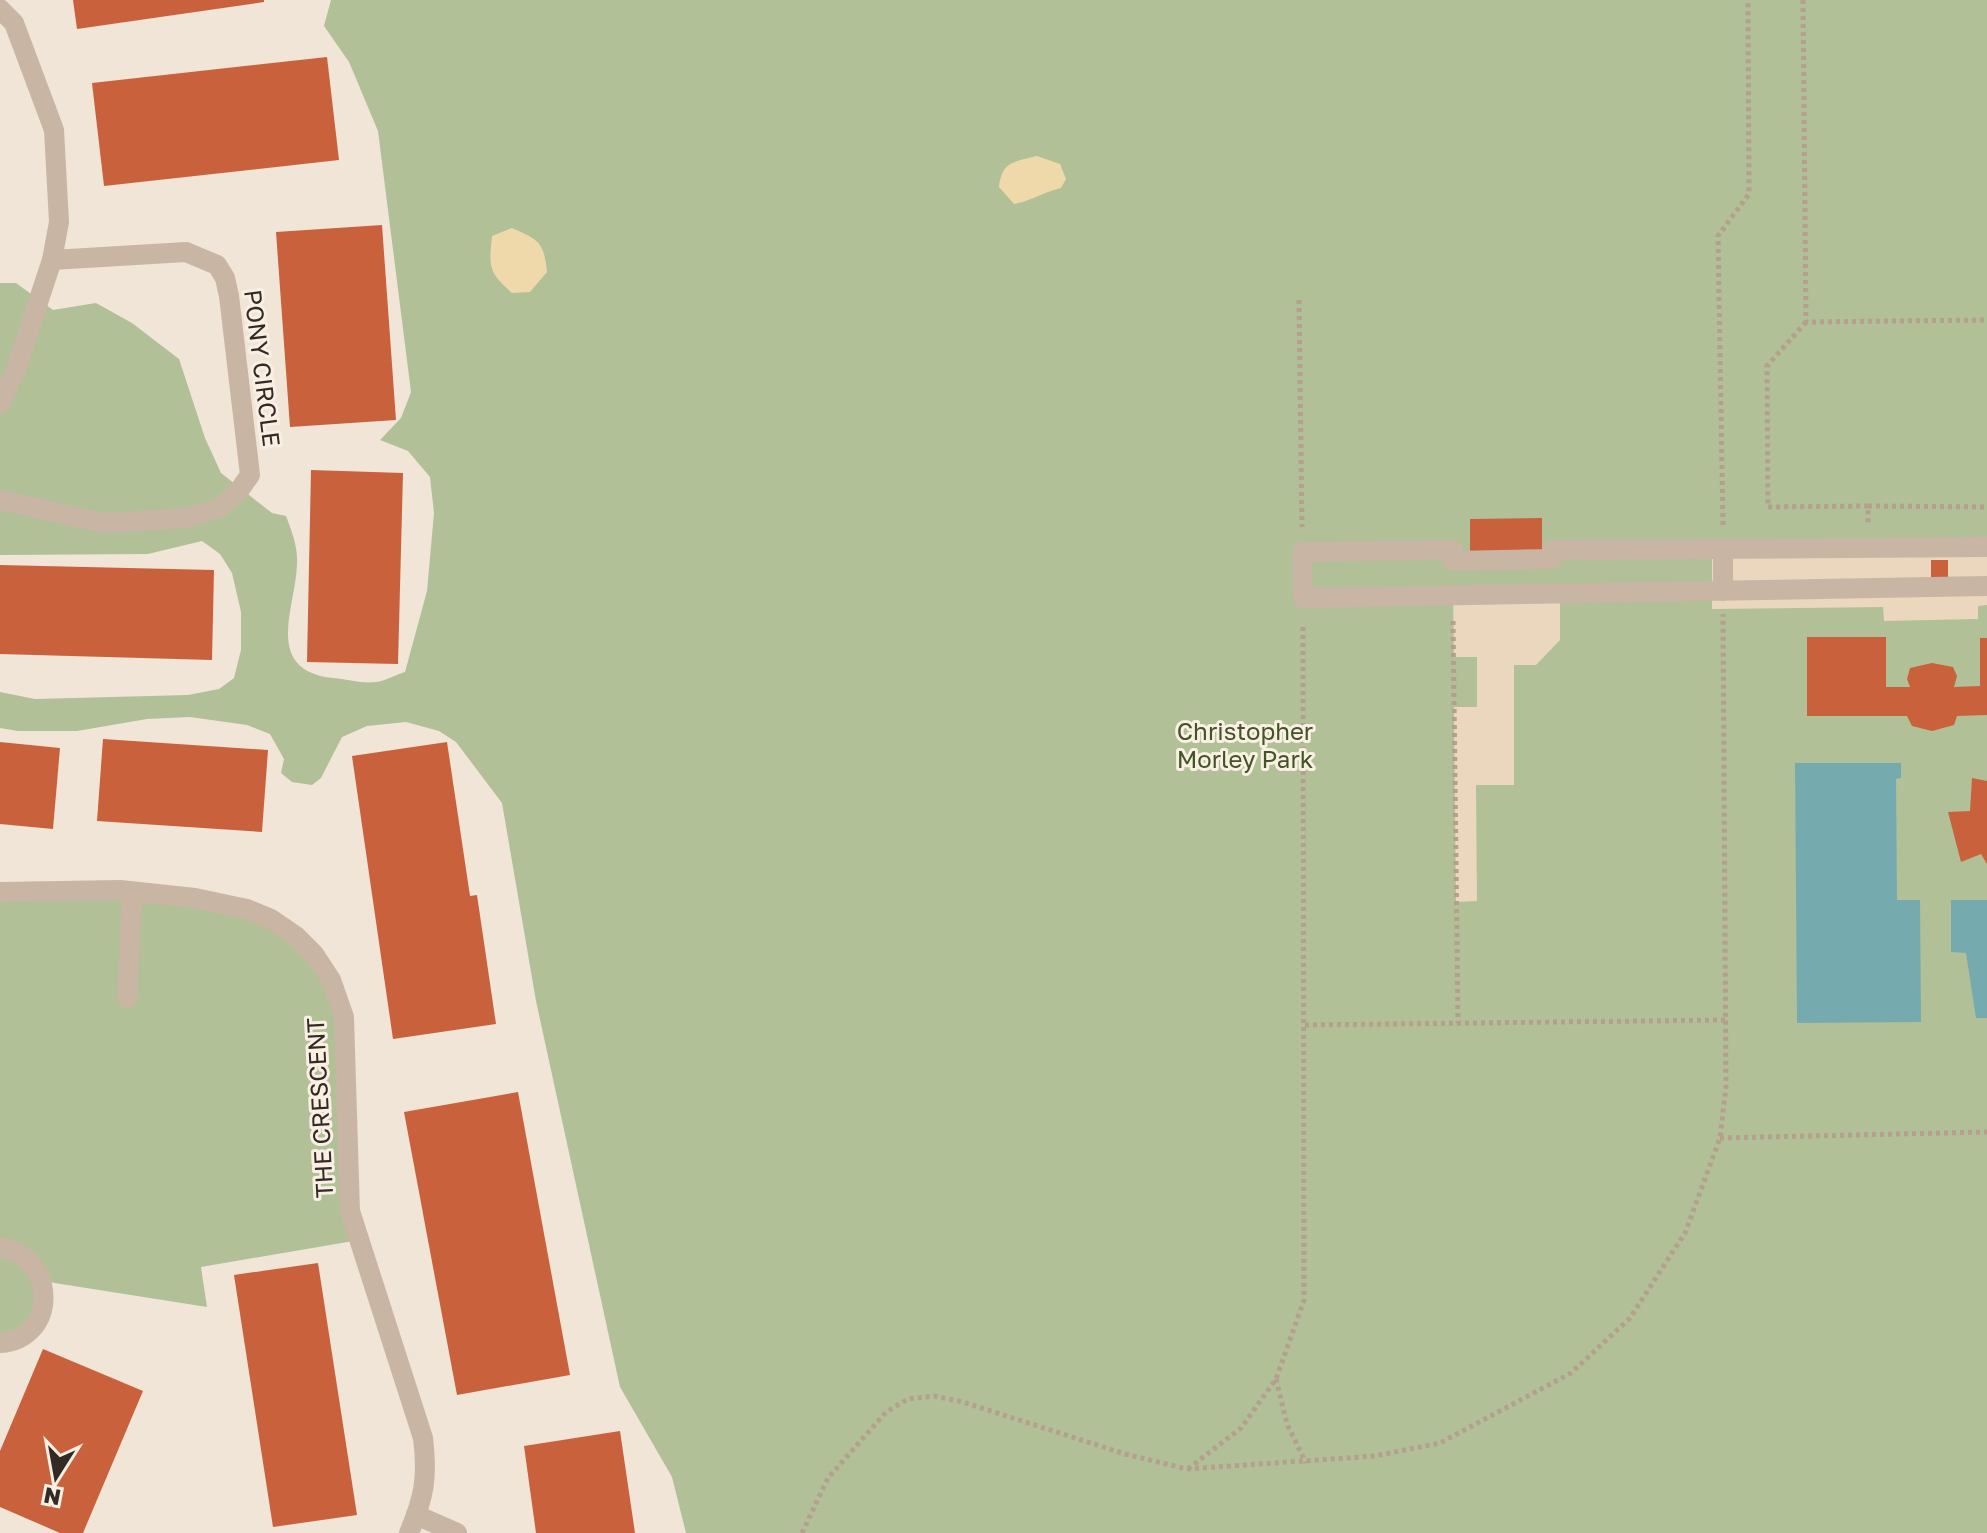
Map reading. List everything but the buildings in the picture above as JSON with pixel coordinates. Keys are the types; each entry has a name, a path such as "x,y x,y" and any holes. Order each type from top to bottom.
{"street":[{"path":"0,9 14,23 54,130 59,222 52,260 15,372 0,403"},
{"name":"PONY CIRCLE","path":"0,500 104,523 187,518 219,508 238,492 250,475 229,296 225,278 217,265 186,252 52,260"},
{"path":"1553,594 1552,550 1987,547"},
{"path":"1453,596 1453,550 1302,552 1303,598 1453,596 1987,586"},
{"path":"1723,550 1723,591"},
{"path":"1453,561 1552,559"},
{"name":"THE CRESCENT","path":"0,892 132,892 195,898 247,909 271,919 296,936 314,954 331,980 344,1017 350,1211 423,1438 426,1462 423,1497 413,1524"},
{"path":"127,998 132,892"},
{"path":"0,1247 18,1252 33,1265 42,1281 44,1297 41,1312 33,1326 21,1336 0,1343"},
{"path":"413,1524 457,1533"}],"path":[{"path":"1723,550 1718,236 1749,194 1748,0"},
{"path":"1803,0 1806,322 1767,366 1768,507 1987,507"},
{"path":"1299,300 1302,516"},
{"path":"1806,322 1987,320"},
{"path":"1854,527 1868,527 1868,506"},
{"path":"802,1533 828,1478 886,1412 908,1399 934,1396 963,1402 1125,1454 1187,1469 1375,1456 1440,1443 1571,1373 1630,1318 1685,1233 1720,1138 1726,1087 1723,591"},
{"path":"1453,596 1458,1023"},
{"path":"1187,1469 1241,1428 1276,1379 1304,1300 1303,598"},
{"path":"1305,1025 1725,1020"},
{"path":"1720,1138 1987,1132"},
{"path":"1276,1379 1287,1424 1306,1463"}],"green space":[{"name":"Christopher Morley Park","path":"331,0 1987,0 1987,1533 686,1533 672,1477 620,1387 536,1001 502,803 456,742 439,731 406,722 367,726 342,737 321,778 312,785 292,782 281,773 284,759 270,734 247,725 190,717 147,719 77,731 0,728 0,692 35,699 188,695 219,689 234,678 241,650 241,612 232,573 220,554 202,541 148,554 0,555 0,283 16,283 53,310 96,303 132,323 179,359 205,438 221,473 272,513 286,516 297,558 288,634 290,650 297,663 311,673 366,682 405,672 427,591 434,513 430,477 408,451 380,440 401,418 411,392 378,131 349,62 324,26"},
{"path":"120,890 271,919 331,980 359,1240 201,1267 207,1307 42,1281 43,1308 0,1343 0,892"}],"sand":[{"path":"1037,156 1060,164 1066,179 1061,188 1014,204 999,187 1003,172 1010,164"},
{"path":"512,228 534,239 544,254 547,272 530,292 512,293 498,280 492,268 492,236"}],"shaded area":[{"path":"1987,542 1987,605 1978,606 1978,619 1884,621 1883,607 1712,609 1712,545","holes":["1931,560 1948,560 1948,578 1931,577"]},
{"path":"1560,593 1560,640 1536,665 1514,665 1514,785 1476,785 1477,901 1456,902 1454,707 1477,707 1477,657 1454,657 1453,596"}],"water":[{"path":"1795,763 1901,763 1901,778 1896,779 1897,900 1920,900 1921,1022 1797,1023"},
{"path":"1951,900 1987,900 1987,1018 1976,1018 1966,953 1951,952"}]}
